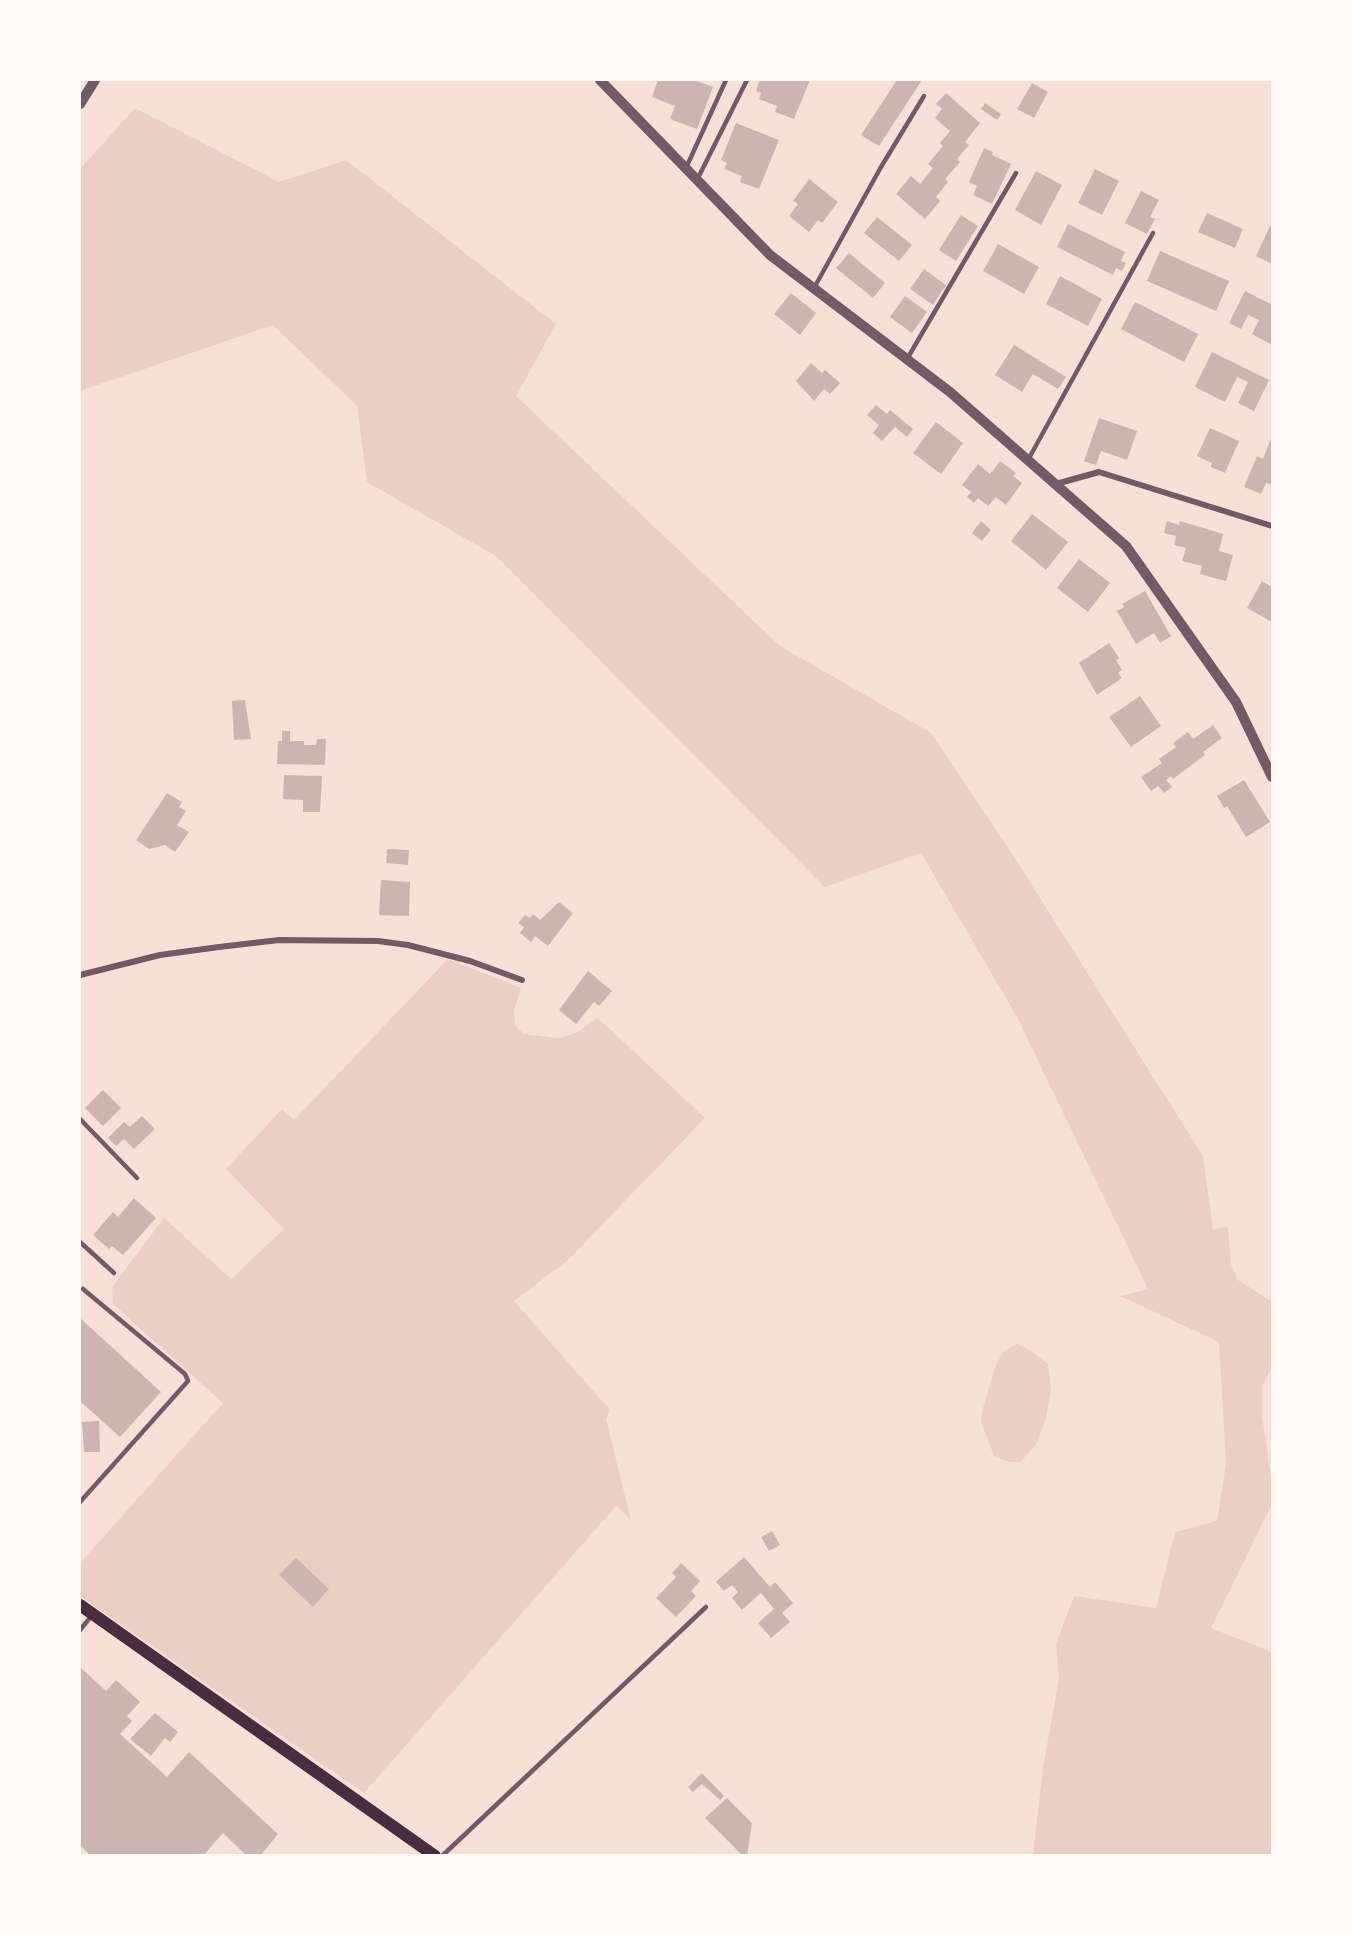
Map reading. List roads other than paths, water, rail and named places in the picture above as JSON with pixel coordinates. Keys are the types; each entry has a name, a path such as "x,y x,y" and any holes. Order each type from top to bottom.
{"main road":[{"path":"80,1605 435,1856"}],"street":[{"path":"80,104 95,80"},
{"path":"600,80 770,255 950,392 1126,546 1236,702 1272,777"},
{"path":"1056,484 1099,472 1272,526"},
{"path":"80,975 160,955 279,940 367,941 408,945 470,961 522,980"}],"lane":[{"path":"686,168 726,80"},
{"path":"697,180 747,80"},
{"path":"814,288 881,167 924,96"},
{"path":"907,359 1016,173"},
{"path":"1028,460 1153,233"},
{"path":"80,1119 137,1178"},
{"path":"80,1242 114,1273"},
{"path":"80,1502 188,1381 185,1374 83,1289"},
{"path":"442,1856 706,1607"},
{"path":"80,1630 93,1614"}]}
